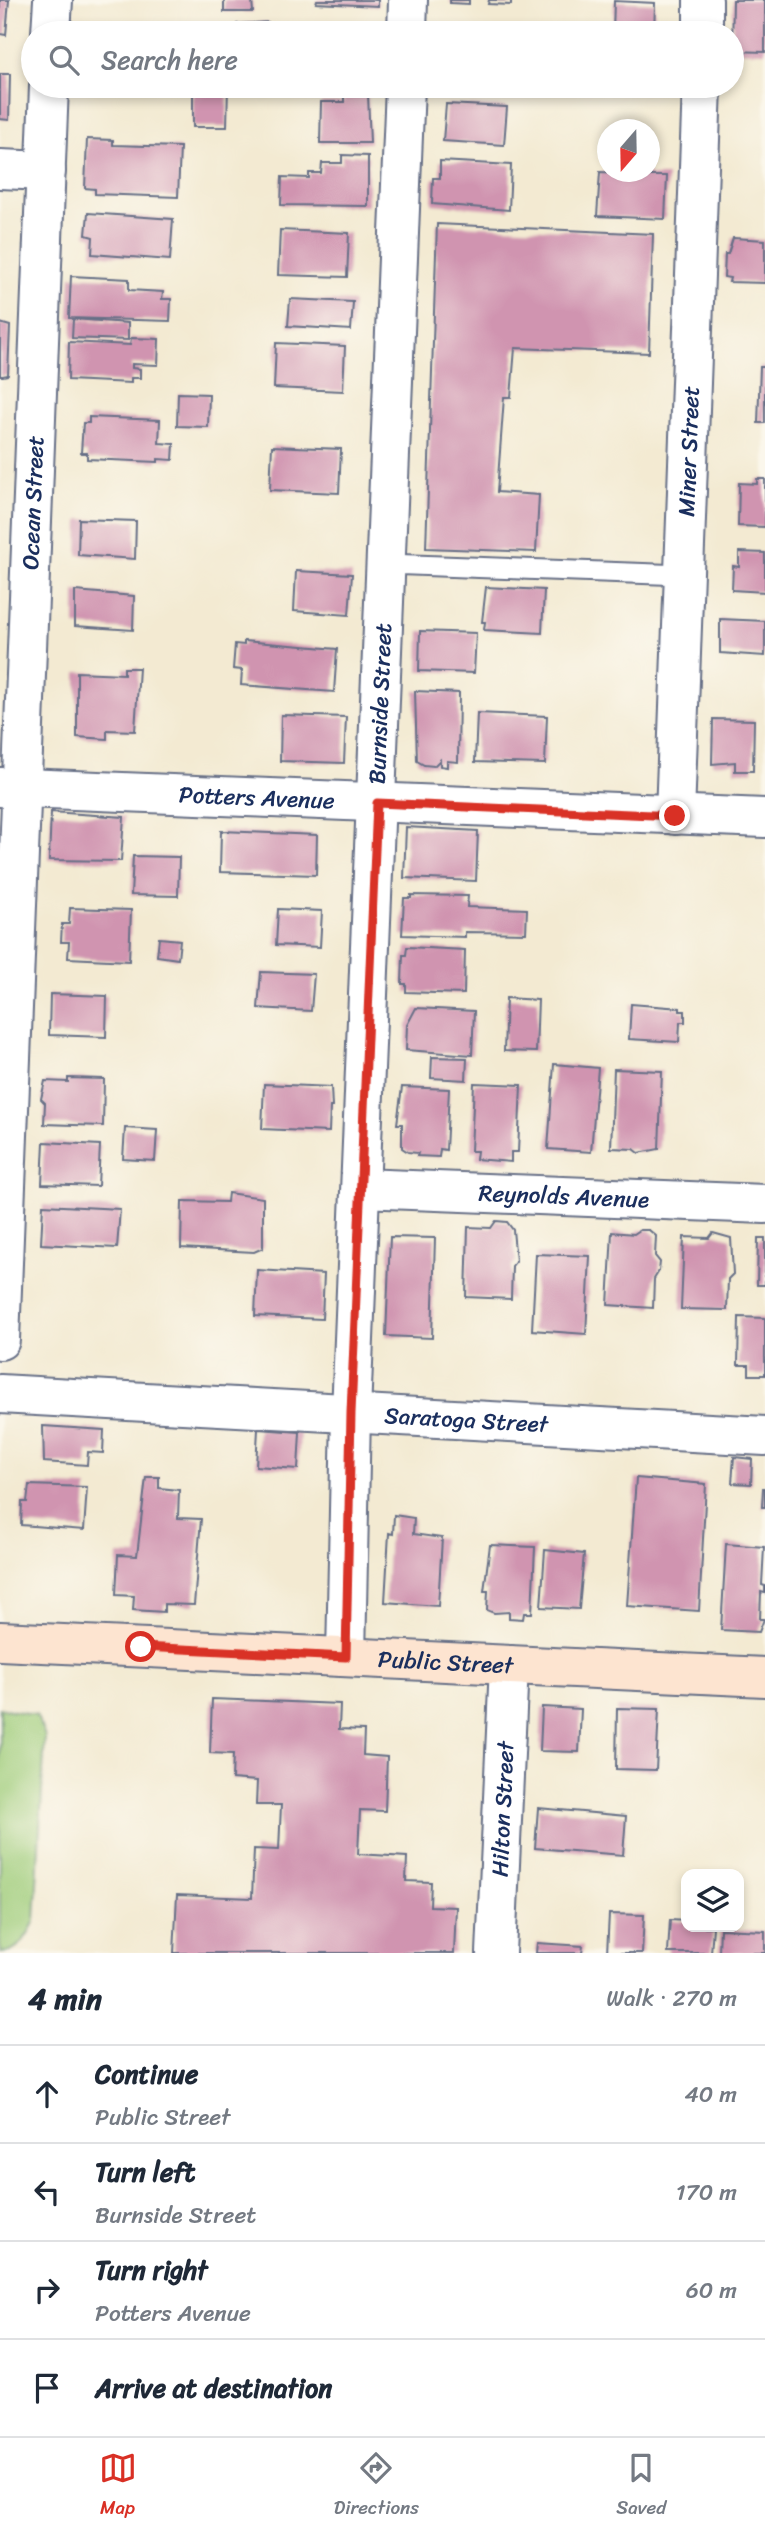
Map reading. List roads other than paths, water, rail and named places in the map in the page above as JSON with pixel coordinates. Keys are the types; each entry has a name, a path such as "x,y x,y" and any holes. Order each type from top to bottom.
{"main road":[{"name":"Public Street","path":"0,1641 765,1677"}],"street":[{"path":"52,21 53,0"},
{"path":"407,21 408,0"},
{"path":"703,0 703,21"},
{"name":"Ocean Street","path":"0,1340 17,478 46,171 49,98"},
{"name":"Burnside Street","path":"346,1657 351,1413 405,98"},
{"name":"Miner Street","path":"675,816 702,98"},
{"path":"0,169 46,171"},
{"name":"Potters Avenue","path":"10,788 765,818"},
{"name":"Reynolds Avenue","path":"361,1188 765,1204"},
{"name":"Saratoga Street","path":"0,1394 765,1436"},
{"name":"Hilton Street","path":"496,1953 509,1665"}],"lane":[{"path":"386,564 684,575"}]}
